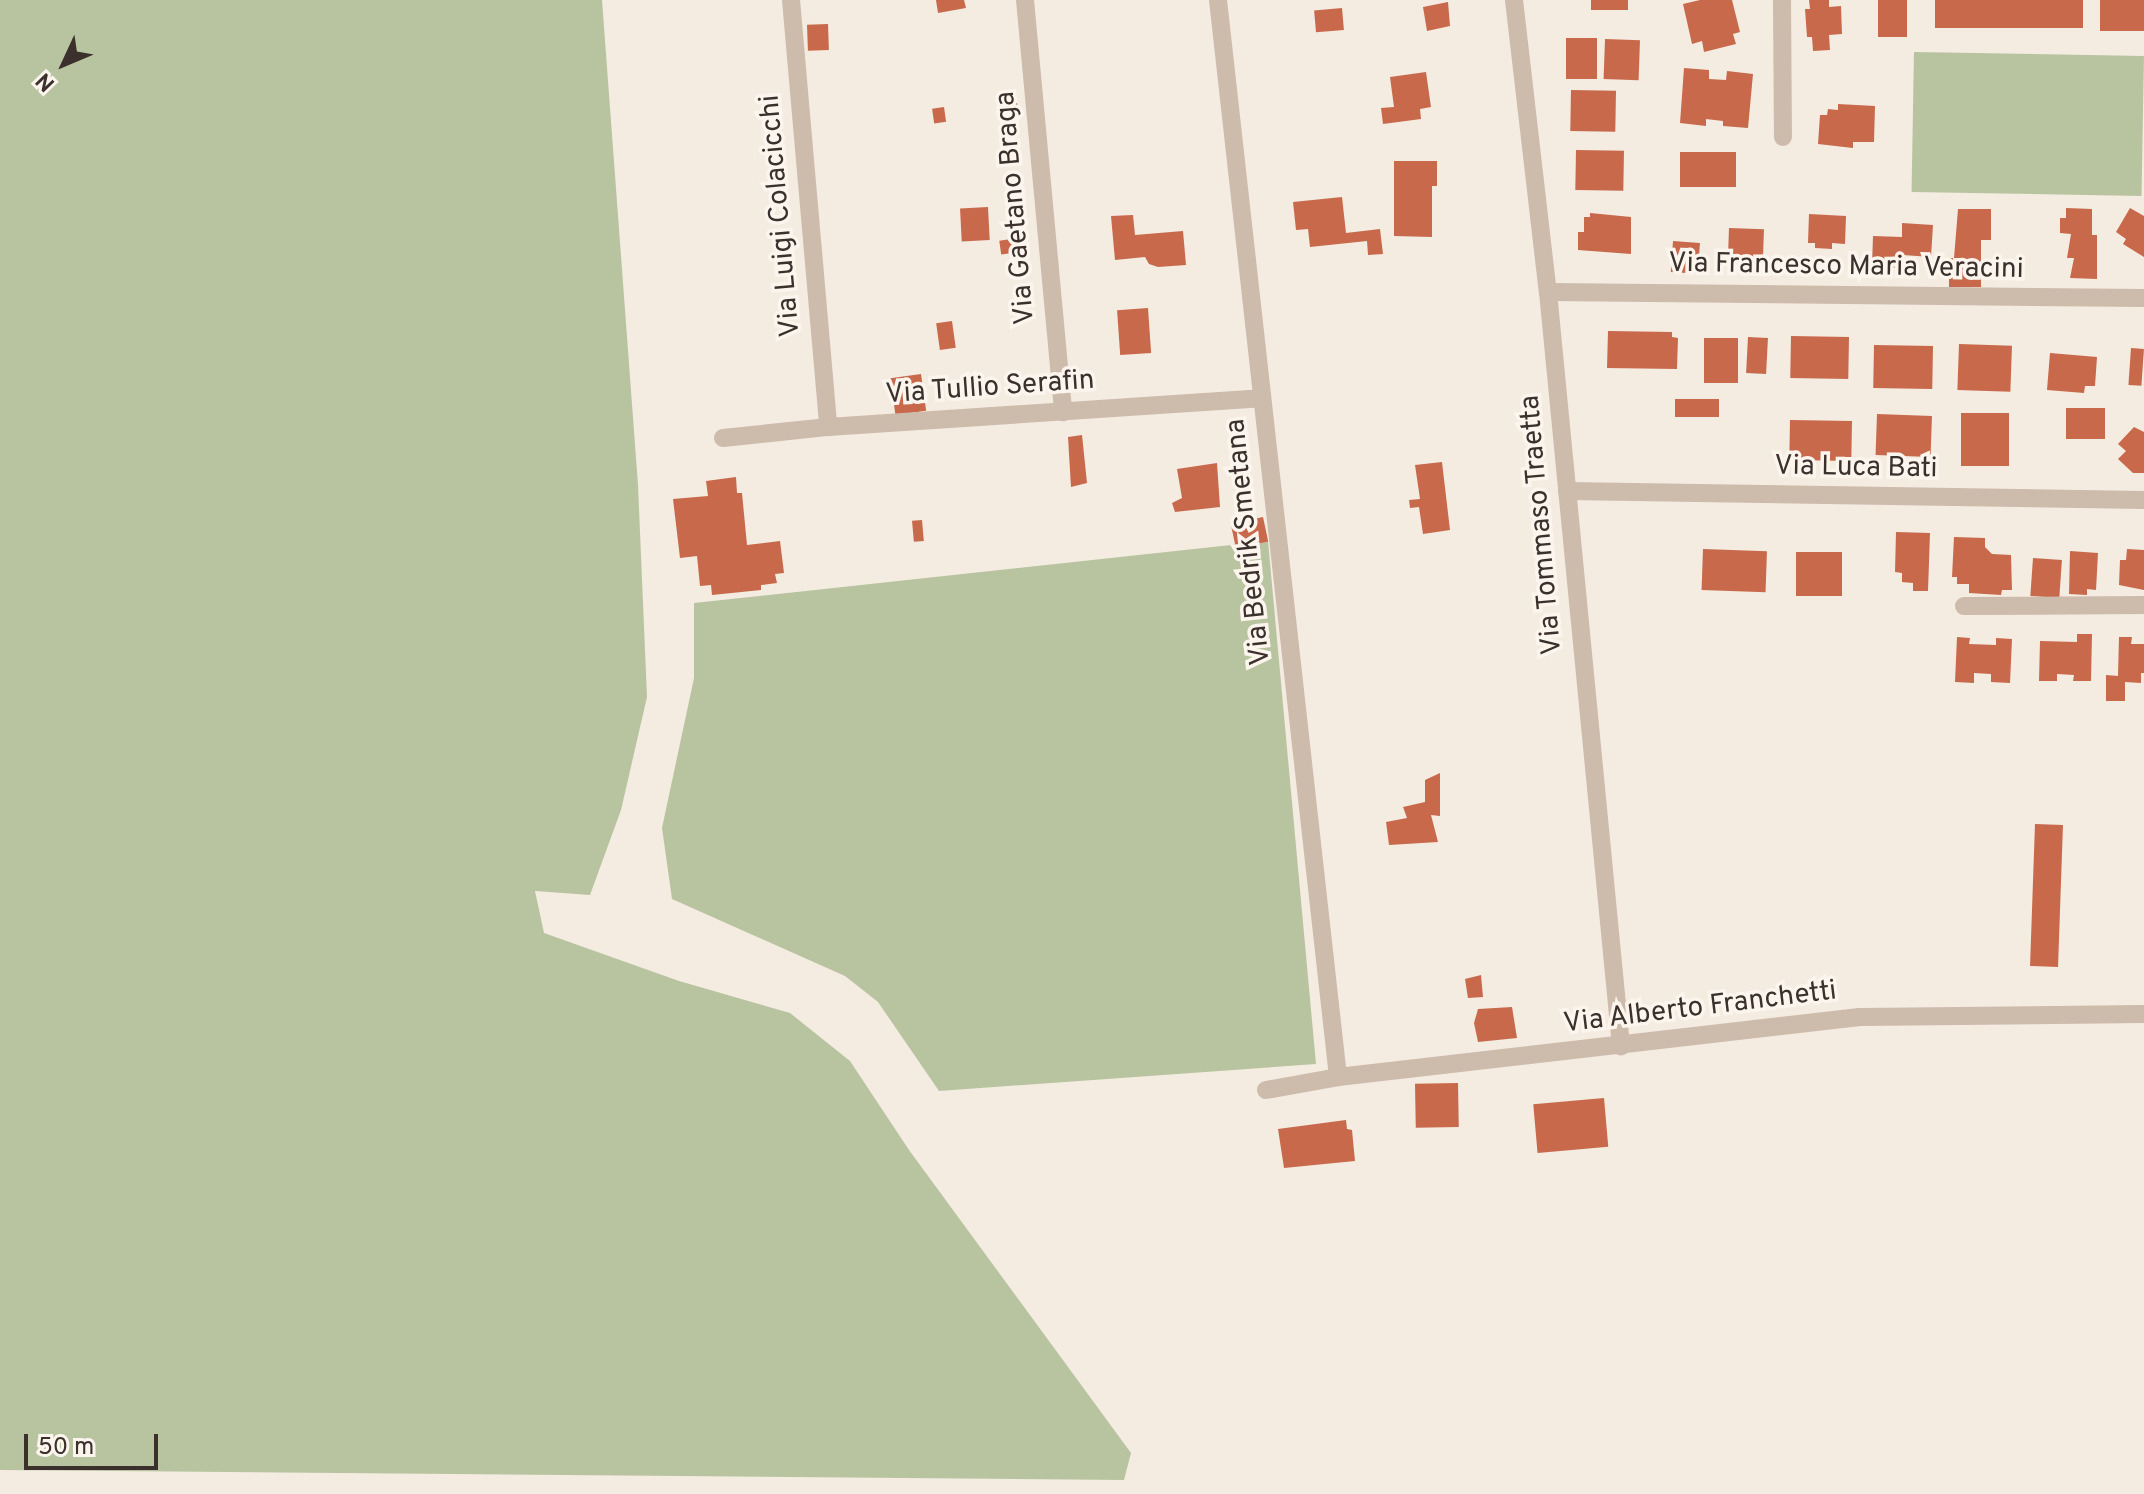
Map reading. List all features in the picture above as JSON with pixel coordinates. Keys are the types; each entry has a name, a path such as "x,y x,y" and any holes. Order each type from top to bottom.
{"street":[{"name":"Via Luigi Colacicchi","path":"791,0 828,427"},
{"name":"Via Gaetano Braga","path":"1025,0 1063,412"},
{"name":"Via Bedrik Smetana","path":"1218,0 1338,1077"},
{"name":"Via Tommaso Traetta","path":"1514,0 1548,292 1621,1046"},
{"path":"1782,0 1783,137"},
{"name":"Via Francesco Maria Veracini","path":"1548,292 2144,298"},
{"name":"Via Tullio Serafin","path":"723,438 828,427 1261,398"},
{"name":"Via Luca Bati","path":"1567,491 2144,500"},
{"path":"1964,606 2144,605"},
{"name":"Via Alberto Franchetti","path":"1266,1090 1338,1077 1860,1017 2144,1014"}],"green space":[{"path":"0,0 602,0 638,485 647,697 621,810 590,895 535,891 544,933 679,981 790,1013 850,1061 909,1150 1131,1453 1124,1480 0,1470"},
{"path":"1914,52 2144,56 2142,196 1912,192"},
{"path":"1268,541 1316,1064 939,1091 878,1002 845,976 672,899 662,828 694,678 694,603"}],"building":[{"path":"936,0 964,0 966,8 938,13"},
{"path":"1591,0 1628,0 1628,10 1591,10"},
{"path":"1700,0 1732,0 1740,32 1733,34 1736,44 1704,52 1702,41 1692,44 1683,4"},
{"path":"1809,0 1829,0 1829,7 1841,6 1842,34 1829,35 1830,50 1813,51 1812,37 1807,37 1805,9 1810,9"},
{"path":"1878,0 1907,0 1907,37 1878,37"},
{"path":"1935,0 2083,0 2083,28 1935,28"},
{"path":"2100,0 2144,0 2144,31 2100,31"},
{"path":"1448,2 1450,26 1427,31 1423,7"},
{"path":"1342,8 1344,30 1316,32 1314,10"},
{"path":"828,24 829,50 808,51 807,25"},
{"path":"1566,38 1597,38 1597,79 1566,79"},
{"path":"1605,39 1640,40 1639,80 1604,79"},
{"path":"1684,68 1709,70 1709,79 1726,80 1727,71 1753,74 1748,128 1723,126 1723,121 1706,119 1706,126 1680,123"},
{"path":"1426,72 1431,107 1420,109 1421,119 1383,124 1381,108 1394,107 1390,77"},
{"path":"1571,90 1616,91 1615,132 1570,131"},
{"path":"1017,103 1019,112 1009,114 1007,105"},
{"path":"1838,104 1875,106 1874,142 1853,142 1853,148 1818,144 1820,115 1827,115 1828,109 1838,110"},
{"path":"944,107 946,122 934,124 932,109"},
{"path":"1576,150 1624,151 1623,191 1575,190"},
{"path":"1680,152 1736,152 1736,187 1680,187"},
{"path":"1394,161 1437,161 1437,186 1432,186 1432,237 1394,236"},
{"path":"1342,197 1346,233 1380,229 1383,254 1368,255 1367,241 1310,247 1308,229 1296,230 1293,202"},
{"path":"988,207 990,240 962,241 960,208"},
{"path":"2066,208 2092,209 2092,235 2097,235 2097,279 2070,278 2074,258 2067,258 2071,234 2060,233 2060,218 2066,218"},
{"path":"2130,208 2144,216 2144,257 2123,244 2126,239 2116,232"},
{"path":"1958,209 1991,209 1991,240 1981,240 1981,287 1949,287 1949,258 1954,258"},
{"path":"1590,213 1631,217 1631,254 1578,250 1578,232 1584,232 1584,217 1590,217"},
{"path":"1809,214 1846,216 1845,244 1832,243 1832,249 1815,248 1815,243 1808,243"},
{"path":"1133,215 1135,235 1183,231 1186,265 1158,267 1149,264 1145,257 1115,260 1111,216"},
{"path":"1902,223 1933,225 1931,257 1903,255 1902,268 1872,266 1873,236 1902,237"},
{"path":"1729,228 1764,229 1763,264 1728,263"},
{"path":"1026,237 1028,251 1001,255 999,241"},
{"path":"1673,241 1700,243 1698,274 1671,272"},
{"path":"1148,308 1151,353 1120,355 1117,310"},
{"path":"952,321 956,348 940,350 936,323"},
{"path":"1608,331 1672,332 1672,337 1678,338 1677,369 1607,368"},
{"path":"1791,336 1849,337 1848,379 1790,378"},
{"path":"1748,337 1768,338 1766,374 1746,373"},
{"path":"1704,338 1738,338 1738,383 1704,383"},
{"path":"1959,344 2012,346 2010,392 1957,390"},
{"path":"1874,345 1933,346 1932,389 1873,388"},
{"path":"2131,348 2144,349 2141,386 2128,385"},
{"path":"2050,353 2097,357 2095,386 2085,386 2084,393 2047,390"},
{"path":"921,374 926,411 895,415 890,378"},
{"path":"1675,399 1719,399 1719,417 1675,417"},
{"path":"2066,408 2105,408 2105,439 2066,439"},
{"path":"1961,413 2009,413 2009,466 1961,466"},
{"path":"1877,414 1932,416 1931,457 1876,455"},
{"path":"1790,420 1852,421 1851,461 1789,460"},
{"path":"2134,427 2144,432 2144,473 2133,473 2118,459 2126,451 2118,444"},
{"path":"1082,435 1087,483 1071,487 1068,437"},
{"path":"1442,462 1450,530 1423,534 1419,507 1410,508 1409,500 1420,499 1415,465"},
{"path":"1217,463 1220,507 1175,512 1172,503 1182,498 1177,469"},
{"path":"736,477 737,493 742,493 747,545 780,541 784,573 775,574 777,583 761,585 761,590 712,595 711,585 700,586 697,556 680,558 673,499 708,496 706,481"},
{"path":"1263,517 1268,541 1236,548 1231,524"},
{"path":"922,520 924,541 914,542 912,521"},
{"path":"1896,532 1930,533 1928,591 1913,591 1913,583 1902,582 1902,573 1895,572"},
{"path":"1954,537 1985,538 1985,547 1992,554 2011,555 2012,590 2002,590 2001,595 1969,593 1969,584 1957,584 1957,577 1952,577"},
{"path":"1703,549 1767,551 1766,592 1702,590"},
{"path":"2127,549 2144,550 2144,590 2119,585 2120,560 2126,560"},
{"path":"2070,551 2098,553 2096,590 2087,589 2087,595 2069,594"},
{"path":"1796,552 1842,552 1842,596 1796,596"},
{"path":"2033,558 2062,560 2059,598 2030,596"},
{"path":"2077,634 2092,634 2091,681 2073,681 2074,675 2057,674 2057,681 2039,681 2040,641 2077,642"},
{"path":"1957,637 1970,638 1969,644 1996,645 1996,638 2012,639 2010,683 1991,682 1991,674 1974,673 1974,683 1955,682"},
{"path":"2119,637 2132,637 2131,644 2144,644 2144,673 2141,673 2141,683 2125,682 2125,701 2106,701 2106,675 2118,676"},
{"path":"1440,773 1440,816 1431,815 1438,842 1389,845 1386,822 1407,818 1403,807 1425,802 1425,780"},
{"path":"2035,824 2063,825 2058,967 2030,966"},
{"path":"1481,975 1483,997 1468,998 1465,979"},
{"path":"1512,1007 1517,1038 1478,1042 1474,1023 1478,1009"},
{"path":"1458,1083 1459,1127 1416,1128 1415,1084"},
{"path":"1604,1098 1608,1147 1538,1153 1533,1104"},
{"path":"1346,1120 1347,1129 1352,1130 1355,1161 1284,1168 1278,1129"}]}
